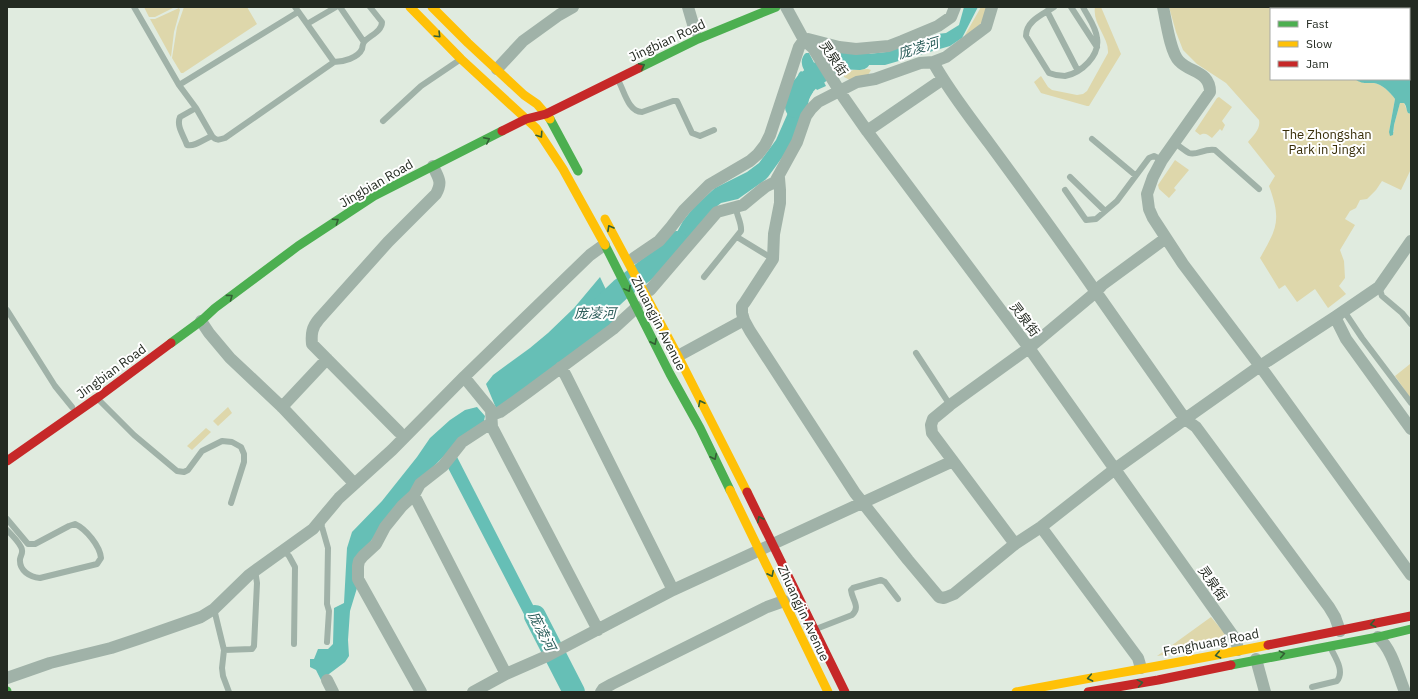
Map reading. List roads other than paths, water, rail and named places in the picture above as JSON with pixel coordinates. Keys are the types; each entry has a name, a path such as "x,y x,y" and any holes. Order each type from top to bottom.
{"main road":[{"name":"Zhuangjin Avenue","path":"410,7 461,59 502,96 512,115 526,119 536,128 563,169 637,307 670,374 700,428 828,692"},
{"path":"432,7 468,43 498,69 524,95 537,104 546,114 552,122 582,179"},
{"name":"Jingbian Road","path":"7,451 72,407 193,319 214,299 288,244 371,187 458,147 512,115 553,99 695,31 759,7"},
{"name":"Jingbian Road","path":"7,460 97,398 201,321 215,308 298,246 374,196 526,119 546,114 698,39 776,7"},
{"name":"Zhuangjin Avenue","path":"602,214 631,260 649,295 845,692"},
{"name":"Fenghuang Road","path":"1016,692 1141,668 1188,661 1411,616"},
{"name":"Fenghuang Road","path":"1088,692 1158,680 1256,659 1378,637 1411,629"}],"street":[{"path":"498,69 523,41 559,15 573,7"},
{"path":"688,7 695,31"},
{"name":"灵泉街","path":"786,7 867,131 1029,348 1236,640 1238,650"},
{"path":"631,260 659,241 684,210 708,185 750,161 758,154 770,135 799,47 809,44 808,39 818,43 856,49 889,46 938,26 951,17 955,7"},
{"path":"649,295 714,215 722,210 743,205 765,187 775,182 797,142 802,124 811,109 837,87 875,79 920,63 933,62 946,57 986,27 992,7"},
{"path":"1163,7 1173,51 1178,61 1205,78 1210,85 1210,92 1162,160 1153,176 1147,194 1149,209 1153,218 1183,264 1260,366 1411,575"},
{"path":"933,62 943,79 1054,231 1185,420 1196,427 1325,601 1335,616 1340,631"},
{"path":"867,131 943,79"},
{"path":"399,432 312,344 311,337 314,325 388,242 436,194 440,182 433,166"},
{"path":"778,178 780,203 774,234 773,259 742,306 744,320 856,493 933,590 939,596 944,598 954,594 1015,544 1041,527 1115,469 1260,366 1340,314 1379,286 1411,241"},
{"path":"1015,544 932,433 931,425 933,419 1029,348 1096,292 1102,285 1166,238"},
{"path":"7,678 50,663 111,648 145,637 201,617 214,609 255,570 313,529 340,498 392,450 464,377 603,242"},
{"path":"7,670 174,620 198,610 212,602 253,564 310,523 350,479 584,252 603,242"},
{"path":"421,692 358,579 358,566 363,556 376,544 384,528 402,506 414,495 420,484 442,466 462,442 491,416 500,412 613,329 637,307"},
{"path":"1340,314 1346,339 1411,429"},
{"path":"678,356 744,320"},
{"path":"201,321 230,358 282,407 350,479"},
{"path":"282,407 327,359"},
{"path":"561,367 674,590"},
{"path":"464,377 480,396 491,416 492,427 598,630"},
{"path":"473,692 506,674 552,654 674,590 953,461"},
{"path":"414,495 506,674"},
{"path":"1041,527 1138,658 1141,668"},
{"path":"601,692 603,689 612,684 767,607 784,601"},
{"path":"1378,637 1384,642 1390,652 1405,692"},
{"path":"1256,659 1265,692"},
{"path":"327,680 333,692"}],"lane":[{"path":"134,7 179,85 196,108 212,136 219,140 225,138 334,62 341,62 354,57 362,50 364,42 382,26 382,22 370,7"},
{"path":"307,24 336,7"},
{"path":"340,7 364,42"},
{"path":"1054,7 1029,24 1026,30 1026,36 1049,73 1065,76 1088,64 1097,47 1094,26 1083,7"},
{"path":"1071,7 1097,47"},
{"path":"179,85 297,9 334,62"},
{"path":"1047,11 1078,70"},
{"path":"383,121 421,86 461,59"},
{"path":"617,78 632,108 635,110 642,112 677,101 692,133 700,136 714,130"},
{"path":"196,108 178,119 178,123 188,144 190,146 194,145 212,136"},
{"path":"1092,139 1136,175"},
{"path":"1175,143 1190,153 1195,154 1206,149 1215,150 1259,189"},
{"path":"1065,190 1086,220 1096,219 1117,201 1149,158 1154,156 1162,160"},
{"path":"1070,177 1105,211"},
{"path":"704,277 737,237 742,228 736,212 736,207"},
{"path":"737,237 773,259"},
{"path":"1379,286 1382,296 1409,316 1411,324"},
{"path":"7,310 56,386 72,407"},
{"path":"1340,314 1362,338 1411,403"},
{"path":"916,353 950,405"},
{"path":"97,398 134,435 177,471 184,472 188,470 202,451 222,441 232,442 241,447 244,454 244,462 231,503"},
{"path":"7,519 28,544 31,545 75,524 82,527 100,551 101,558 97,564 40,578 33,578 27,575 20,564 20,558 23,552 22,548 7,530"},
{"path":"321,520 328,548 327,604 329,611 327,642"},
{"path":"283,550 289,556 295,567 294,644"},
{"path":"224,650 252,649 254,646 257,583 255,570"},
{"path":"814,630 852,615 855,612 857,608 851,593 853,588 881,580 885,582 898,599"},
{"path":"214,609 224,650 222,676 229,692"},
{"path":"1312,687 1338,681 1340,678 1341,672 1329,645"}],"water":[{"path":"964,7 978,7 962,38 950,46 885,65 854,65 844,69 840,74 829,56 831,52 868,54 886,52 937,34 946,33 959,25"},
{"path":"806,53 809,53 826,86 817,90 808,77 803,66 802,59"},
{"path":"801,71 804,73 813,89 813,92 805,106 789,148 765,180 738,199 721,203 716,207 661,272 653,252 670,241 694,207 715,188 747,172 759,163 776,140 787,115 795,82"},
{"path":"1410,74 1411,114 1408,113 1404,103 1400,103 1393,135 1390,136 1389,132 1395,99 1380,85 1356,80 1410,80"},
{"name":"庞凌河","path":"600,277 617,313 615,322 525,391 496,408 486,384 493,375 548,333 574,308"},
{"path":"477,407 485,416 484,421 434,466 359,555 357,588 350,611 348,640 349,656 345,662 321,680 316,670 310,667 310,659 314,659 318,649 328,649 333,644 334,608 344,603 347,548 352,532 382,501 430,438 450,420 465,410"},
{"path":"455,453 552,642 541,647 447,466"},
{"path":"560,659 577,692 571,692 554,661"}],"waterway":[{"name":"庞凌河","path":"796,107 800,90 808,81 839,58 860,59"},
{"name":"庞凌河","path":"589,319 621,289 667,254 677,242"},
{"name":"庞凌河","path":"535,616 574,692"}],"park label":[{"name":"The Zhongshan Park in Jingxi","path":"1327,142"}]}
